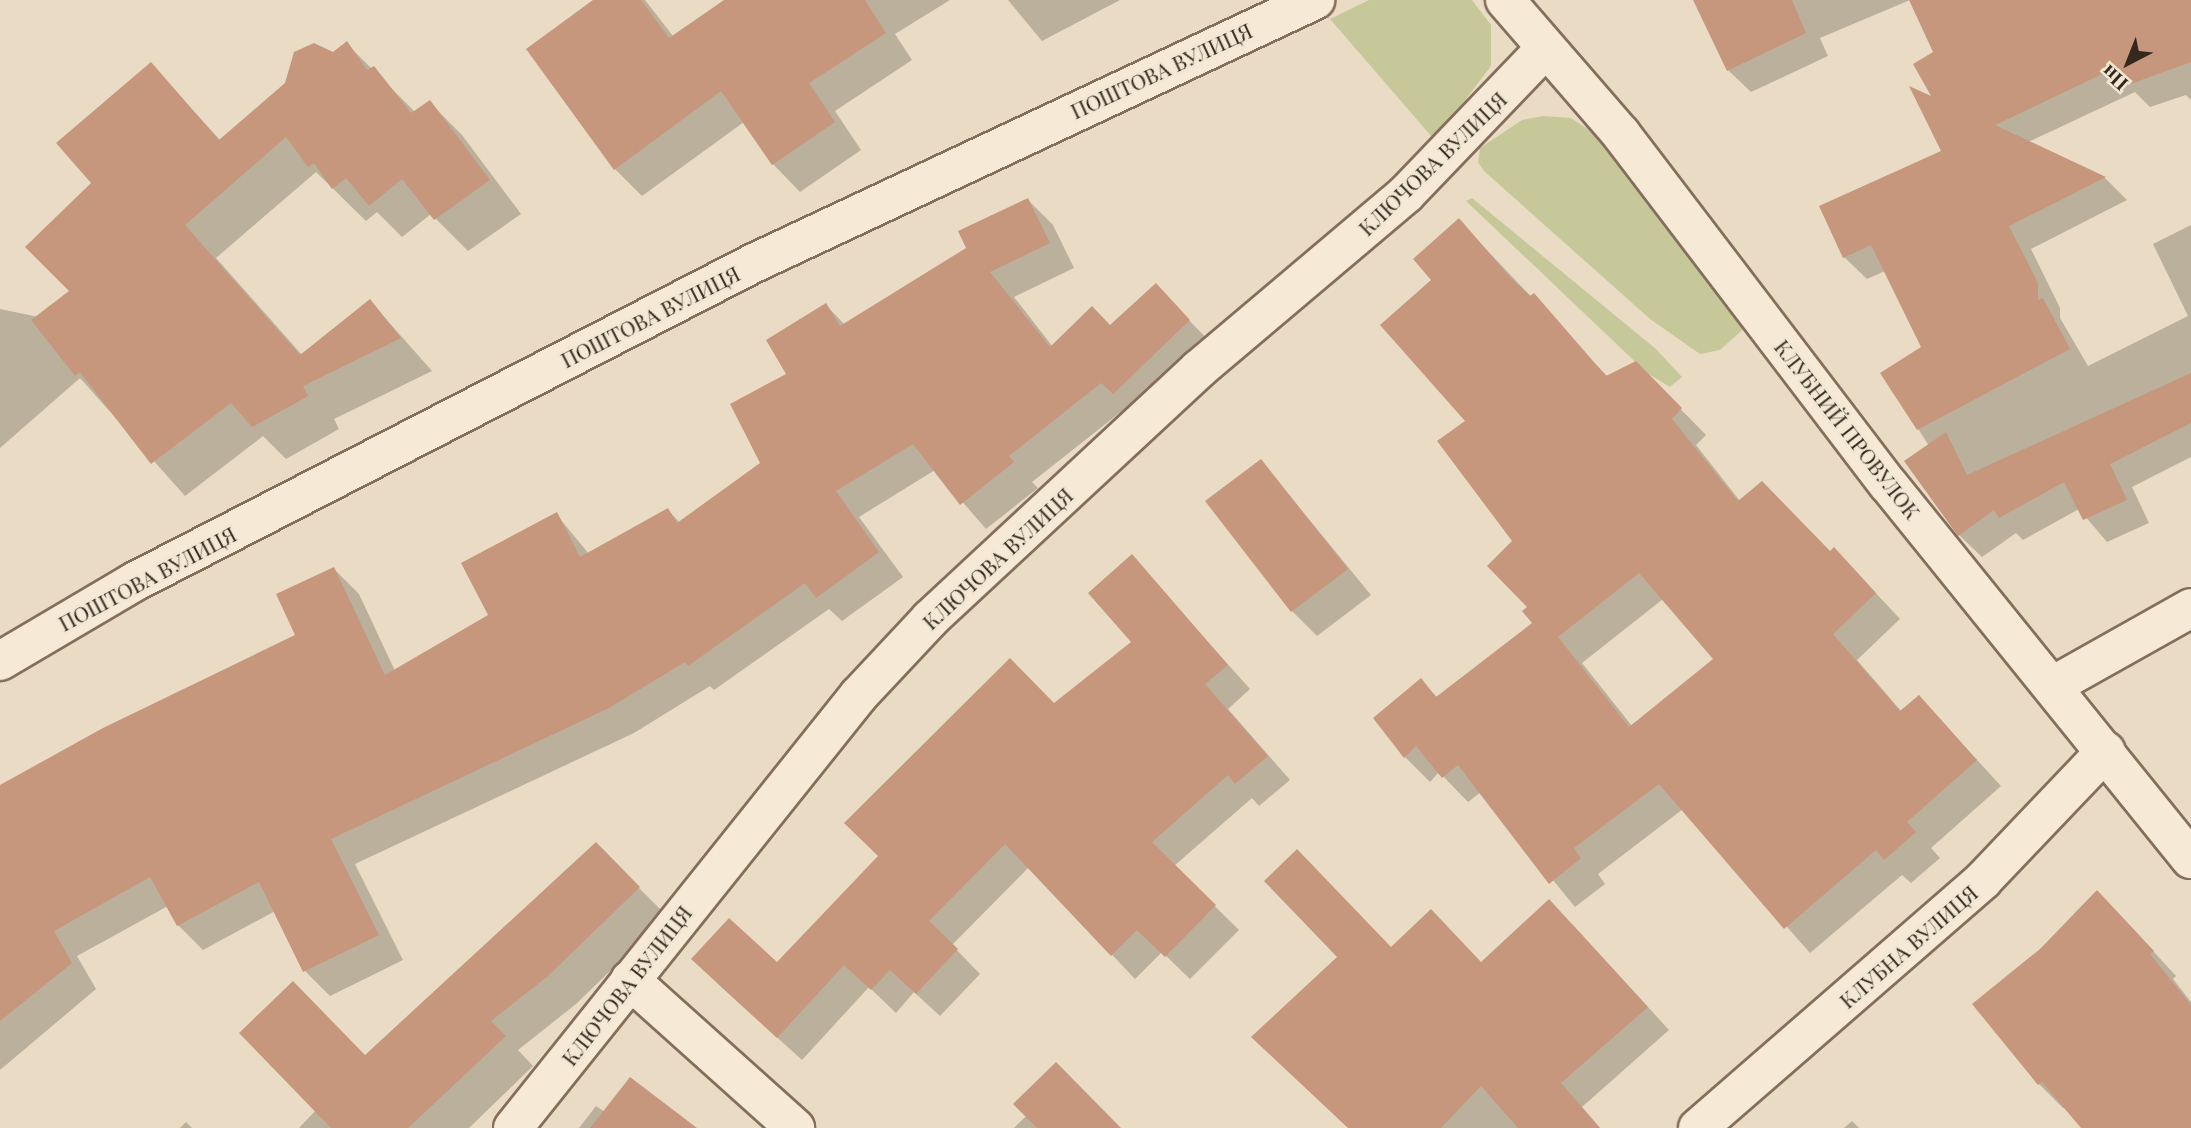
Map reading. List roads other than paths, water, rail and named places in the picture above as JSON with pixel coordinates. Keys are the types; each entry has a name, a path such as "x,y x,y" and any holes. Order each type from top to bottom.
{"street":[{"name":"ПОШТОВА ВУЛИЦЯ","path":"0,662 134,582 754,263 1315,0"},
{"name":"КЛУБНИЙ ПРОВУЛОК","path":"1505,0 1621,134 1888,484 2054,685 2191,859"},
{"name":"КЛЮЧОВА ВУЛИЦЯ","path":"513,1128 859,695 930,619 1199,369 1406,194 1545,49"},
{"path":"2054,685 2191,608"},
{"name":"КЛУБНА ВУЛИЦЯ","path":"1698,1128 1983,880 2106,751"},
{"path":"631,980 795,1128"}]}
